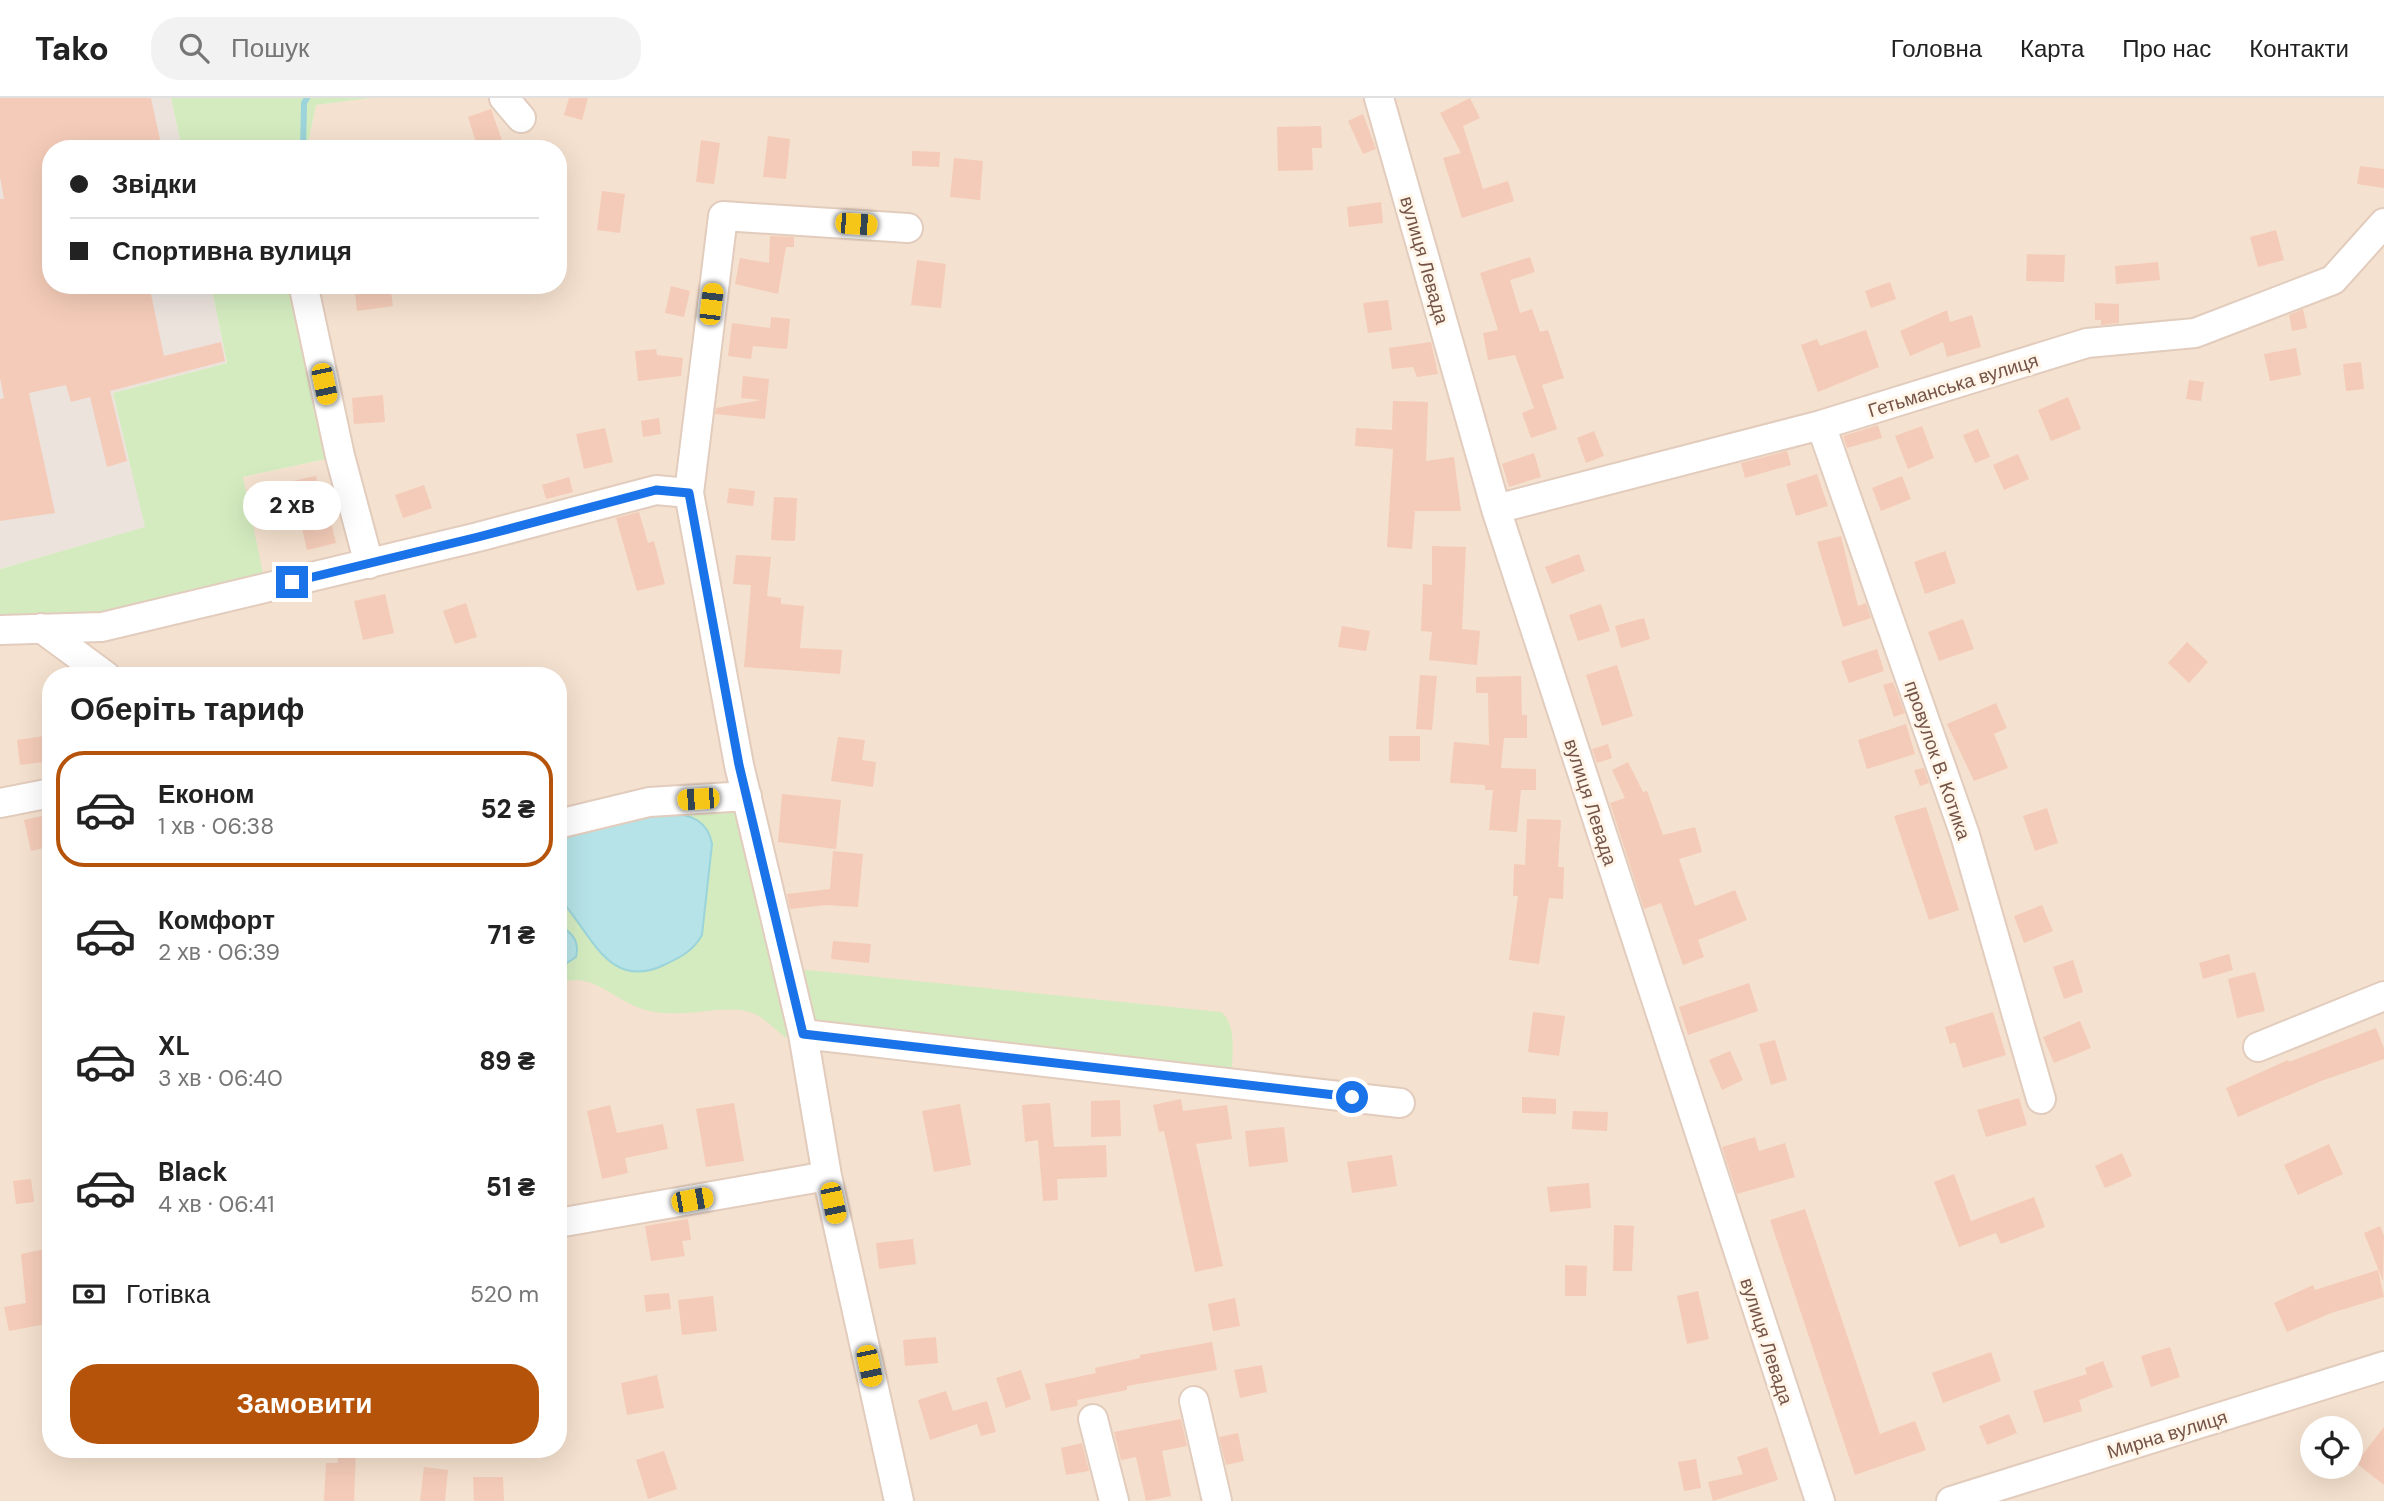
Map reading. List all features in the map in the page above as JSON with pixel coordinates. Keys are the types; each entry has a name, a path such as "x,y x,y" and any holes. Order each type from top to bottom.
{"street":[{"name":"вулиця Левада","path":"1379,98 1496,509 1820,1501"},
{"path":"899,1501 827,1176 803,1034 747,796 689,493 723,216 908,228"},
{"name":"Гетьманська вулиця","path":"1496,509 1821,425 2087,343 2195,333 2333,280 2384,223"},
{"path":"305,294 340,456 369,564"},
{"name":"провулок В. Котика","path":"1821,425 1965,835 2041,1099"},
{"path":"0,630 102,627 369,564 656,490 689,493"},
{"path":"41,628 94,667"},
{"path":"0,803 42,795"},
{"path":"567,822 649,802 747,796"},
{"path":"2258,1047 2384,996"},
{"path":"803,1034 1400,1103"},
{"path":"567,1221 827,1176"},
{"name":"Мирна вулиця","path":"1951,1501 2384,1366"},
{"path":"1194,1401 1217,1501"},
{"path":"1093,1419 1114,1501"}],"shaded area":[{"path":"0,98 171,98 180,140 42,140 42,294 213,294 227,363 113,393 146,527 0,569"},
{"path":"371,98 2384,98 2384,1501 0,1501 0,630 243,477 340,456 305,294 567,294 567,140 309,140 316,105"}],"green space":[{"path":"171,98 371,98 316,105 309,140 180,140"},
{"path":"213,294 305,294 340,456 243,477 266,588 0,630 0,569 145,527 113,393 227,363"},
{"path":"747,796 788,968 1221,1012 1227,1018 1232,1035 1231,1083 785,1037 759,1016 743,1010 653,1012 626,1002 599,986 580,980 567,981 567,823"}],"water":[{"path":"669,813 691,817 707,830 712,844 702,935 691,949 664,965 644,971 628,971 614,964 591,941 567,908 567,833"},
{"path":"567,931 577,946 576,957 567,963"}],"building":[{"path":"0,98 151,98 160,140 42,140 42,294 151,294 164,356 221,342 225,361 110,391 127,461 107,467 90,397 71,402 66,385 29,393 55,513 0,521 0,399 4,398 0,378 0,199 4,199 0,177"},
{"path":"569,98 588,98 582,120 564,115"},
{"path":"1470,98 1480,118 1463,126 1483,189 1508,181 1514,201 1462,218 1443,158 1461,153 1440,113"},
{"path":"491,109 502,140 475,140 468,117"},
{"path":"1363,114 1376,149 1363,154 1348,121"},
{"path":"1321,126 1322,148 1312,148 1313,170 1278,171 1277,127"},
{"path":"768,136 790,139 786,179 763,177"},
{"path":"701,140 720,143 714,184 696,182"},
{"path":"912,151 940,152 939,167 912,166"},
{"path":"954,158 983,161 980,200 950,197"},
{"path":"2360,166 2384,169 2384,188 2357,184"},
{"path":"602,191 625,194 620,233 597,230"},
{"path":"1381,202 1383,223 1349,227 1347,207"},
{"path":"2276,230 2284,260 2258,267 2250,237"},
{"path":"770,236 794,237 794,247 786,247 778,294 735,284 740,258 769,263"},
{"path":"2027,254 2065,255 2064,282 2026,281"},
{"path":"1530,257 1535,272 1510,280 1520,313 1532,309 1540,332 1548,330 1564,378 1542,385 1557,429 1531,438 1522,413 1534,408 1515,355 1488,360 1483,333 1498,330 1480,273"},
{"path":"917,260 946,264 941,308 911,305"},
{"path":"2158,262 2160,280 2116,284 2115,266"},
{"path":"1890,282 1896,299 1871,308 1865,291"},
{"path":"671,286 690,291 684,317 665,313"},
{"path":"355,294 391,294 393,306 357,311"},
{"path":"1388,300 1392,330 1368,333 1363,303"},
{"path":"2095,303 2119,304 2119,323 2101,325 2101,320 2095,320"},
{"path":"2303,309 2307,328 2292,331 2289,315"},
{"path":"1947,310 1950,322 1972,315 1981,347 1947,357 1943,342 1910,356 1900,331"},
{"path":"771,317 790,319 787,349 753,346 751,359 728,356 732,323 770,328"},
{"path":"1866,330 1879,367 1818,392 1801,345 1817,339 1820,346"},
{"path":"1431,342 1438,374 1417,377 1413,367 1392,369 1389,348"},
{"path":"2296,348 2301,375 2270,381 2264,354"},
{"path":"656,349 657,355 683,358 681,376 638,381 635,351"},
{"path":"2361,362 2364,389 2346,391 2343,364"},
{"path":"743,376 769,379 765,419 715,414 716,408 761,400 741,398"},
{"path":"2189,380 2204,382 2201,401 2186,399"},
{"path":"383,395 385,422 354,424 352,398"},
{"path":"2068,397 2081,429 2051,441 2038,410"},
{"path":"1393,401 1428,402 1426,461 1454,457 1461,511 1415,511 1412,549 1387,547 1393,449 1355,446 1356,428 1392,430"},
{"path":"659,418 661,434 643,437 641,421"},
{"path":"1878,425 1882,438 1847,448 1843,436"},
{"path":"1922,426 1934,458 1908,469 1895,436"},
{"path":"605,428 613,462 584,469 576,434"},
{"path":"1978,429 1990,457 1975,463 1963,435"},
{"path":"1594,431 1604,456 1586,463 1577,438"},
{"path":"1787,451 1791,465 1745,478 1741,463"},
{"path":"1534,453 1541,477 1509,487 1502,464"},
{"path":"2018,454 2029,479 2004,490 1993,465"},
{"path":"1817,474 1828,506 1796,516 1786,484"},
{"path":"316,476 326,519 330,518 336,543 307,550 297,507 276,511 271,486"},
{"path":"1902,476 1911,499 1881,511 1872,488"},
{"path":"569,477 573,492 546,499 542,485"},
{"path":"424,485 432,508 403,518 395,495"},
{"path":"729,488 755,491 753,506 727,503"},
{"path":"774,497 797,498 795,541 771,540"},
{"path":"639,512 648,543 654,541 665,584 637,591 616,518"},
{"path":"1841,536 1858,606 1866,603 1871,618 1843,627 1817,542"},
{"path":"1432,546 1466,547 1462,629 1480,631 1477,665 1429,660 1432,632 1421,631 1423,584 1432,585"},
{"path":"1945,551 1956,583 1925,594 1914,562"},
{"path":"1579,554 1585,571 1552,584 1545,567"},
{"path":"736,555 771,557 767,596 781,598 781,604 804,606 800,648 842,650 840,674 744,667 751,585 733,584"},
{"path":"385,594 394,633 363,640 354,601"},
{"path":"466,603 477,637 455,644 443,611"},
{"path":"1601,604 1610,631 1578,641 1569,615"},
{"path":"1644,618 1650,639 1621,648 1615,626"},
{"path":"1963,619 1974,649 1939,661 1928,632"},
{"path":"1342,626 1370,631 1366,651 1338,647"},
{"path":"2187,642 2208,662 2189,683 2168,663"},
{"path":"1877,649 1884,671 1849,683 1841,661"},
{"path":"1617,665 1633,716 1602,726 1586,675"},
{"path":"1420,675 1437,676 1432,730 1416,729"},
{"path":"1521,676 1522,715 1527,715 1527,738 1504,738 1501,768 1536,769 1536,790 1521,790 1517,832 1489,830 1493,790 1485,790 1485,785 1450,783 1454,742 1489,745 1488,693 1476,693 1476,677"},
{"path":"1893,682 1905,713 1894,717 1883,685"},
{"path":"1996,703 2007,728 1994,734 2008,768 1974,781 1947,724"},
{"path":"1906,724 1915,754 1867,769 1858,740"},
{"path":"42,736 42,762 20,765 17,740"},
{"path":"1389,736 1420,736 1420,761 1389,761"},
{"path":"838,737 865,740 862,760 876,762 873,787 831,781"},
{"path":"1608,744 1612,758 1597,763 1592,749"},
{"path":"1628,762 1643,792 1647,791 1663,835 1695,827 1702,852 1679,859 1695,906 1735,890 1747,920 1698,940 1704,957 1683,965 1661,903 1644,909 1610,803 1625,798 1612,770"},
{"path":"1924,768 1929,783 1920,786 1914,770"},
{"path":"782,794 841,800 836,849 778,842"},
{"path":"1926,807 1959,910 1929,920 1894,816"},
{"path":"2047,808 2058,843 2035,851 2023,816"},
{"path":"42,816 42,848 31,851 24,820"},
{"path":"1527,819 1561,820 1558,867 1564,867 1563,899 1549,898 1539,964 1509,960 1518,896 1513,896 1514,864 1525,865"},
{"path":"833,851 863,854 858,907 826,905 790,909 787,894 830,889"},
{"path":"2042,905 2053,931 2024,943 2014,916"},
{"path":"833,941 871,944 869,963 831,959"},
{"path":"2229,954 2233,970 2203,979 2199,963"},
{"path":"2073,960 2083,992 2064,999 2053,967"},
{"path":"2255,972 2265,1011 2237,1018 2228,979"},
{"path":"1749,983 1758,1011 1688,1035 1679,1007"},
{"path":"1533,1012 1565,1016 1559,1056 1528,1052"},
{"path":"1993,1012 2006,1055 1963,1068 1955,1042 1950,1044 1945,1027"},
{"path":"2080,1021 2091,1048 2054,1063 2043,1037"},
{"path":"2376,1028 2384,1048 2384,1059 2321,1081 2238,1117 2226,1088 2288,1060 2289,1062"},
{"path":"1775,1040 1787,1080 1771,1085 1759,1044"},
{"path":"1730,1051 1743,1080 1722,1090 1709,1060"},
{"path":"1522,1097 1556,1099 1556,1114 1522,1113"},
{"path":"2019,1098 2027,1125 1986,1137 1977,1110"},
{"path":"1181,1099 1183,1111 1227,1105 1232,1139 1196,1144 1223,1266 1195,1272 1164,1131 1159,1132 1153,1105"},
{"path":"1120,1100 1121,1136 1091,1137 1091,1101"},
{"path":"734,1103 744,1161 706,1167 696,1109"},
{"path":"1050,1103 1054,1147 1106,1145 1107,1177 1057,1179 1058,1200 1043,1201 1038,1140 1025,1142 1022,1105"},
{"path":"960,1104 971,1165 934,1172 922,1111"},
{"path":"610,1105 617,1133 663,1124 668,1149 625,1158 628,1173 602,1179 587,1111"},
{"path":"1573,1111 1608,1112 1607,1131 1572,1129"},
{"path":"1284,1127 1288,1162 1249,1167 1245,1131"},
{"path":"1755,1137 1759,1151 1785,1143 1795,1177 1737,1194 1722,1147"},
{"path":"2329,1144 2343,1174 2298,1195 2284,1165"},
{"path":"2122,1153 2132,1176 2105,1188 2095,1166"},
{"path":"1392,1155 1397,1186 1352,1193 1347,1162"},
{"path":"1954,1174 1971,1221 2034,1197 2045,1227 2001,1244 1996,1233 1959,1247 1934,1182"},
{"path":"31,1179 34,1202 16,1204 13,1181"},
{"path":"1589,1183 1591,1208 1550,1212 1547,1187"},
{"path":"1805,1209 1880,1434 1915,1421 1926,1450 1855,1475 1770,1220"},
{"path":"688,1219 691,1240 682,1241 685,1256 651,1261 645,1226"},
{"path":"1614,1225 1634,1226 1632,1271 1613,1271"},
{"path":"2380,1226 2384,1236 2383,1281 2364,1233"},
{"path":"913,1239 916,1264 879,1269 876,1243"},
{"path":"42,1250 42,1325 9,1331 4,1307 26,1303 21,1254"},
{"path":"1565,1265 1587,1266 1586,1296 1565,1296"},
{"path":"2378,1270 2384,1297 2331,1313 2287,1332 2274,1303 2313,1285 2315,1290"},
{"path":"1698,1291 1709,1339 1687,1344 1677,1296"},
{"path":"669,1293 671,1309 646,1312 644,1295"},
{"path":"713,1296 717,1331 682,1335 678,1300"},
{"path":"1235,1298 1240,1326 1213,1331 1208,1304"},
{"path":"936,1337 938,1363 905,1366 903,1340"},
{"path":"1212,1342 1217,1370 1127,1386 1127,1390 1077,1400 1078,1406 1051,1411 1045,1384 1096,1373 1095,1368 1140,1358 1140,1355"},
{"path":"2170,1347 2180,1377 2151,1387 2141,1356"},
{"path":"1991,1352 2001,1381 1943,1403 1932,1373"},
{"path":"2103,1361 2113,1387 2079,1400 2082,1411 2044,1423 2033,1391 2087,1374 2085,1368"},
{"path":"1262,1365 1267,1392 1240,1398 1234,1370"},
{"path":"1021,1370 1031,1399 1006,1408 996,1378"},
{"path":"657,1375 664,1408 627,1415 621,1383"},
{"path":"946,1391 953,1411 987,1401 996,1432 981,1436 977,1424 930,1440 918,1400"},
{"path":"2009,1414 2017,1433 1987,1445 1979,1426"},
{"path":"1181,1419 1187,1446 1162,1451 1171,1496 1146,1501 1136,1457 1121,1460 1114,1432"},
{"path":"2384,1427 2384,1485 2363,1468 2363,1454"},
{"path":"1238,1433 1244,1461 1226,1465 1219,1437"},
{"path":"1082,1443 1089,1471 1066,1475 1061,1448"},
{"path":"1767,1447 1778,1480 1713,1501 1708,1482 1743,1474 1737,1457"},
{"path":"664,1451 677,1489 648,1499 636,1460"},
{"path":"338,1458 356,1458 354,1501 324,1501 326,1463 338,1463"},
{"path":"1696,1459 1701,1488 1684,1491 1678,1462"},
{"path":"424,1467 448,1470 445,1501 420,1501"},
{"path":"473,1477 503,1477 504,1501 474,1501"}],"waterway":[{"path":"303,140 304,103 307,98"}],"route":[{"path":"292,582 656,490 689,493 739,765 803,1034 1352,1097"}]}
